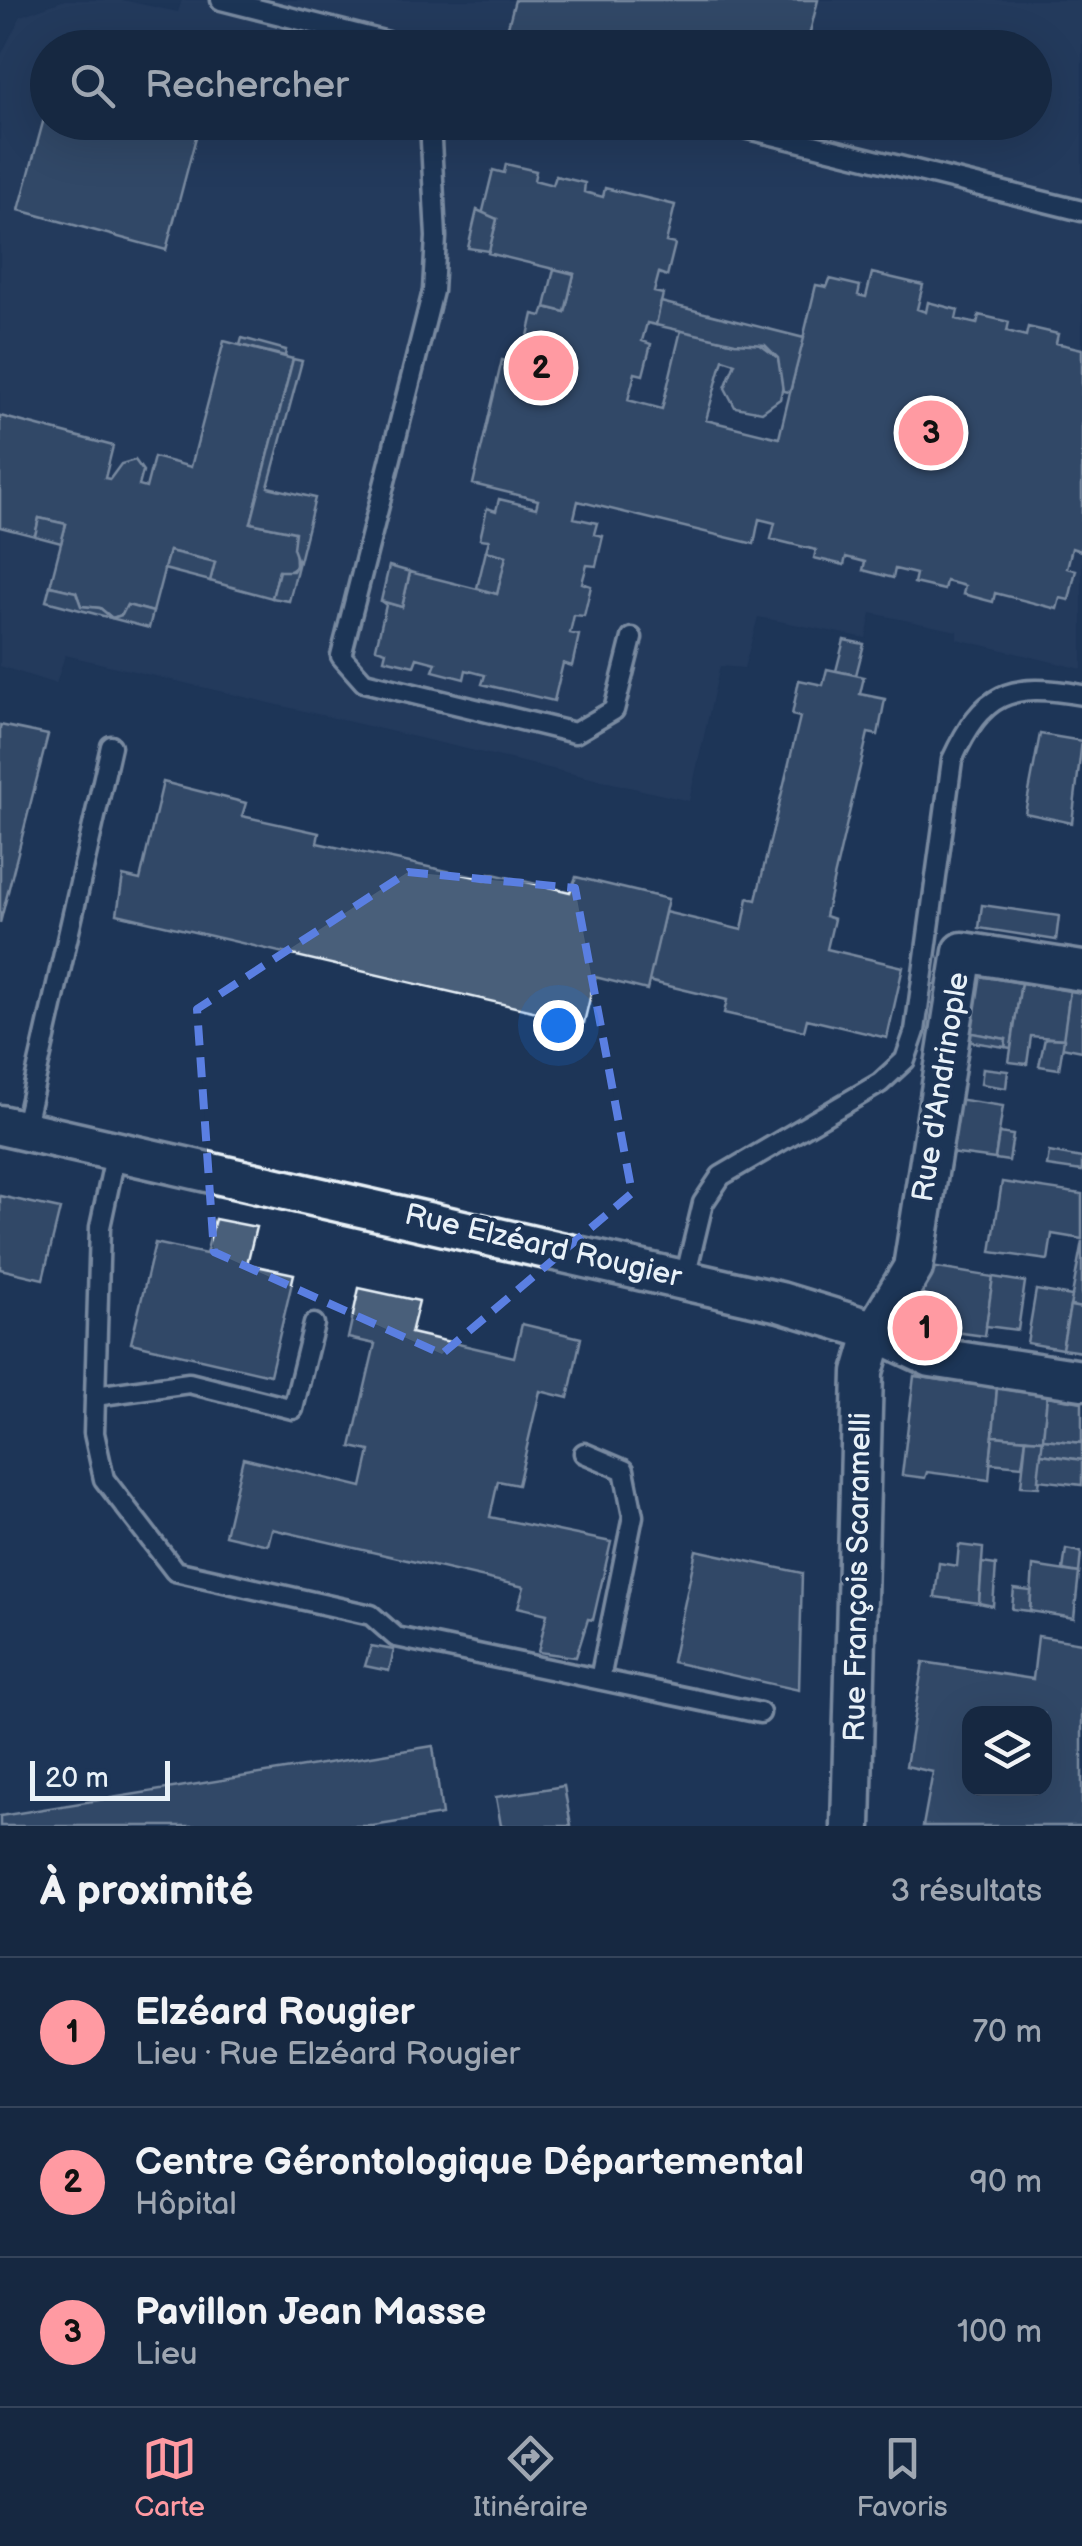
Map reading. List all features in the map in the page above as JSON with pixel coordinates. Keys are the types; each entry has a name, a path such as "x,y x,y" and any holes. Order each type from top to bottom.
{"street":[{"name":"Rue d'Andrinople","path":"875,1331 913,1268 963,952 1082,970"},
{"name":"Rue Elzéard Rougier","path":"12,1127 686,1278 875,1331 932,1357 1082,1380"},
{"name":"Rue François Scaramelli","path":"851,1826 863,1372 875,1331"}],"lane":[{"path":"221,0 257,4 349,30"},
{"path":"431,140 436,237 433,290 341,656 364,682 575,733 614,710 632,638"},
{"path":"793,140 1082,211"},
{"path":"686,1278 703,1203 722,1176 880,1083 905,1060 915,1032 952,760 968,723 990,700 1025,691 1082,695"},
{"path":"12,1127 111,746"},
{"path":"116,1152 100,1227 94,1433 104,1479 175,1571 372,1615 396,1637 760,1713"},
{"path":"95,1396 189,1383 293,1409 314,1324"},
{"path":"584,1453 624,1470 634,1516 600,1679"}],"highlighted area":[{"path":"408,872 575,888 632,1193 442,1354 214,1252 197,1009"}],"shaded area":[{"path":"65,0 122,0 178,12 182,0 1082,0 1082,669 957,639 957,631 871,613 866,638 758,617 744,668 720,666 689,801 65,655 56,684 0,666 0,57 21,16"}],"building":[{"path":"515,0 818,0 810,30 507,30"},
{"path":"38,140 195,140 166,250 19,210"},
{"path":"506,164 536,171 534,180 553,185 556,176 585,183 584,192 603,197 605,188 675,205 666,242 675,244 667,276 659,273 654,292 663,294 656,325 647,323 642,341 651,344 643,375 635,373 628,400 662,409 681,330 735,343 755,341 778,358 784,382 780,399 762,412 735,407 725,388 735,363 723,359 706,420 779,438 816,285 827,287 830,279 860,286 858,295 866,297 872,273 923,285 917,309 926,312 928,302 958,310 956,319 977,324 979,315 1009,322 1007,331 1026,336 1028,327 1058,334 1056,343 1082,349 1082,545 1081,551 1072,548 1067,568 1076,570 1069,600 1060,598 1057,609 995,593 993,602 963,594 965,586 946,581 944,590 914,583 916,574 895,569 893,578 863,570 865,562 846,557 844,565 814,558 816,550 771,539 775,523 759,519 754,544 578,501 574,518 597,523 594,534 603,536 596,566 587,565 582,583 591,586 584,616 574,615 570,633 579,635 572,666 563,663 554,701 482,684 485,675 466,670 464,679 433,671 436,663 417,658 414,666 384,659 386,651 376,648 386,605 381,601 402,607 410,572 497,594 506,556 486,551 489,540 480,539 487,508 496,511 499,499 536,508 538,500 473,484 502,360 568,376 569,368 532,359 535,347 526,345 533,314 542,316 545,307 565,312 574,274 488,253 497,219 482,215 493,170 504,173"},
{"path":"477,210 497,219 489,251 468,248"},
{"path":"554,269 574,274 565,312 545,307"},
{"path":"661,302 804,338 790,392 783,391 778,358 765,345 735,343 656,325"},
{"path":"242,338 286,350 285,356 240,345"},
{"path":"224,341 293,359 251,523 295,532 296,567 289,572 279,571 272,598 210,581 215,562 169,551 153,612 127,605 122,615 112,618 100,608 81,606 76,592 50,586 66,524 39,518 35,536 0,527 0,416 113,446 105,478 110,479 121,464 135,460 143,471 139,486 146,488 154,457 191,467"},
{"path":"293,359 302,361 268,487 315,498 289,601 272,598 279,571 293,571 298,562 293,548 295,532 251,523"},
{"path":"39,518 66,524 61,543 35,536"},
{"path":"169,551 215,562 210,581 164,569"},
{"path":"486,551 506,556 497,594 477,588"},
{"path":"389,566 410,572 402,607 381,601"},
{"path":"50,586 76,592 81,606 100,608 112,618 122,615 127,605 153,612 149,628 46,601"},
{"path":"844,640 864,644 856,675 836,671"},
{"path":"827,669 864,677 860,694 885,699 878,735 868,733 825,916 834,919 827,949 903,967 887,1038 807,1019 804,1031 724,1013 727,1000 648,981 665,912 742,930 748,898 756,900 800,717 792,715 799,680 823,685"},
{"path":"0,725 48,735 0,923"},
{"path":"1040,734 1082,741 1072,823 1025,813"},
{"path":"163,782 246,803 242,816 319,833 317,843 489,880 489,873 570,892 576,877 668,899 647,990 595,977 584,1023 117,914 123,876 140,880"},
{"path":"982,905 1059,916 1056,940 979,928"},
{"path":"973,975 1021,983 1011,1048 1005,1047 1006,1039 967,1032"},
{"path":"1021,983 1070,991 1064,1039 1031,1036 1027,1064 1009,1062"},
{"path":"1070,991 1082,993 1082,1051 1062,1047"},
{"path":"967,1032 1006,1039 1005,1047 966,1041"},
{"path":"1045,1038 1064,1039 1059,1069 1039,1066"},
{"path":"983,1068 1008,1071 1006,1088 981,1084"},
{"path":"950,1098 1003,1106 995,1159 942,1152"},
{"path":"999,1133 1013,1135 1009,1161 995,1159"},
{"path":"1049,1152 1082,1158 1082,1171 1047,1166"},
{"path":"1002,1182 1082,1194 1082,1239 1052,1234 1048,1260 991,1252"},
{"path":"0,1196 60,1209 43,1279 0,1269"},
{"path":"215,1219 256,1227 247,1264 294,1274 270,1375 131,1343 155,1243 206,1254"},
{"path":"1082,1241 1082,1308 1070,1306"},
{"path":"925,1266 993,1277 985,1336 916,1327"},
{"path":"993,1277 1025,1282 1018,1330 986,1326"},
{"path":"359,1288 419,1301 411,1333 514,1357 522,1324 581,1338 568,1398 540,1391 518,1485 498,1481 490,1517 611,1542 593,1620 588,1619 576,1657 538,1652 547,1614 518,1607 524,1587 272,1529 268,1545 225,1535 243,1458 362,1487 370,1451 351,1447 375,1344 348,1338"},
{"path":"1036,1290 1072,1296 1062,1349 1027,1343"},
{"path":"1070,1306 1082,1308 1082,1352 1062,1349"},
{"path":"914,1376 997,1388 989,1480 927,1472 925,1478 902,1475"},
{"path":"997,1388 1047,1396 1043,1440 993,1436"},
{"path":"1047,1396 1082,1402 1082,1443 1043,1439"},
{"path":"993,1436 1026,1439 1022,1466 990,1463"},
{"path":"1026,1439 1043,1440 1039,1487 1021,1486"},
{"path":"1043,1439 1082,1443 1082,1460 1041,1454"},
{"path":"1041,1454 1082,1460 1082,1485 1038,1480"},
{"path":"959,1545 983,1548 979,1603 935,1597 939,1563 957,1566"},
{"path":"1066,1549 1081,1552 1079,1573 1063,1570"},
{"path":"696,1550 802,1573 799,1690 672,1662"},
{"path":"982,1563 996,1565 993,1606 979,1603"},
{"path":"1033,1566 1079,1573 1074,1618 1030,1611"},
{"path":"1014,1589 1031,1591 1030,1611 1012,1609"},
{"path":"1038,1636 1082,1643 1082,1826 923,1826 933,1772 906,1766 923,1662 1033,1679"},
{"path":"371,1646 394,1650 389,1671 365,1666"},
{"path":"433,1746 442,1815 373,1826 0,1826 0,1816"},
{"path":"564,1786 571,1826 501,1826 496,1797"}],"place":[{"name":"Centre Gérontologique Départemental","path":"541,368"},
{"name":"Pavillon Jean Masse","path":"931,433"},
{"name":"Elzéard Rougier","path":"925,1328"}]}
